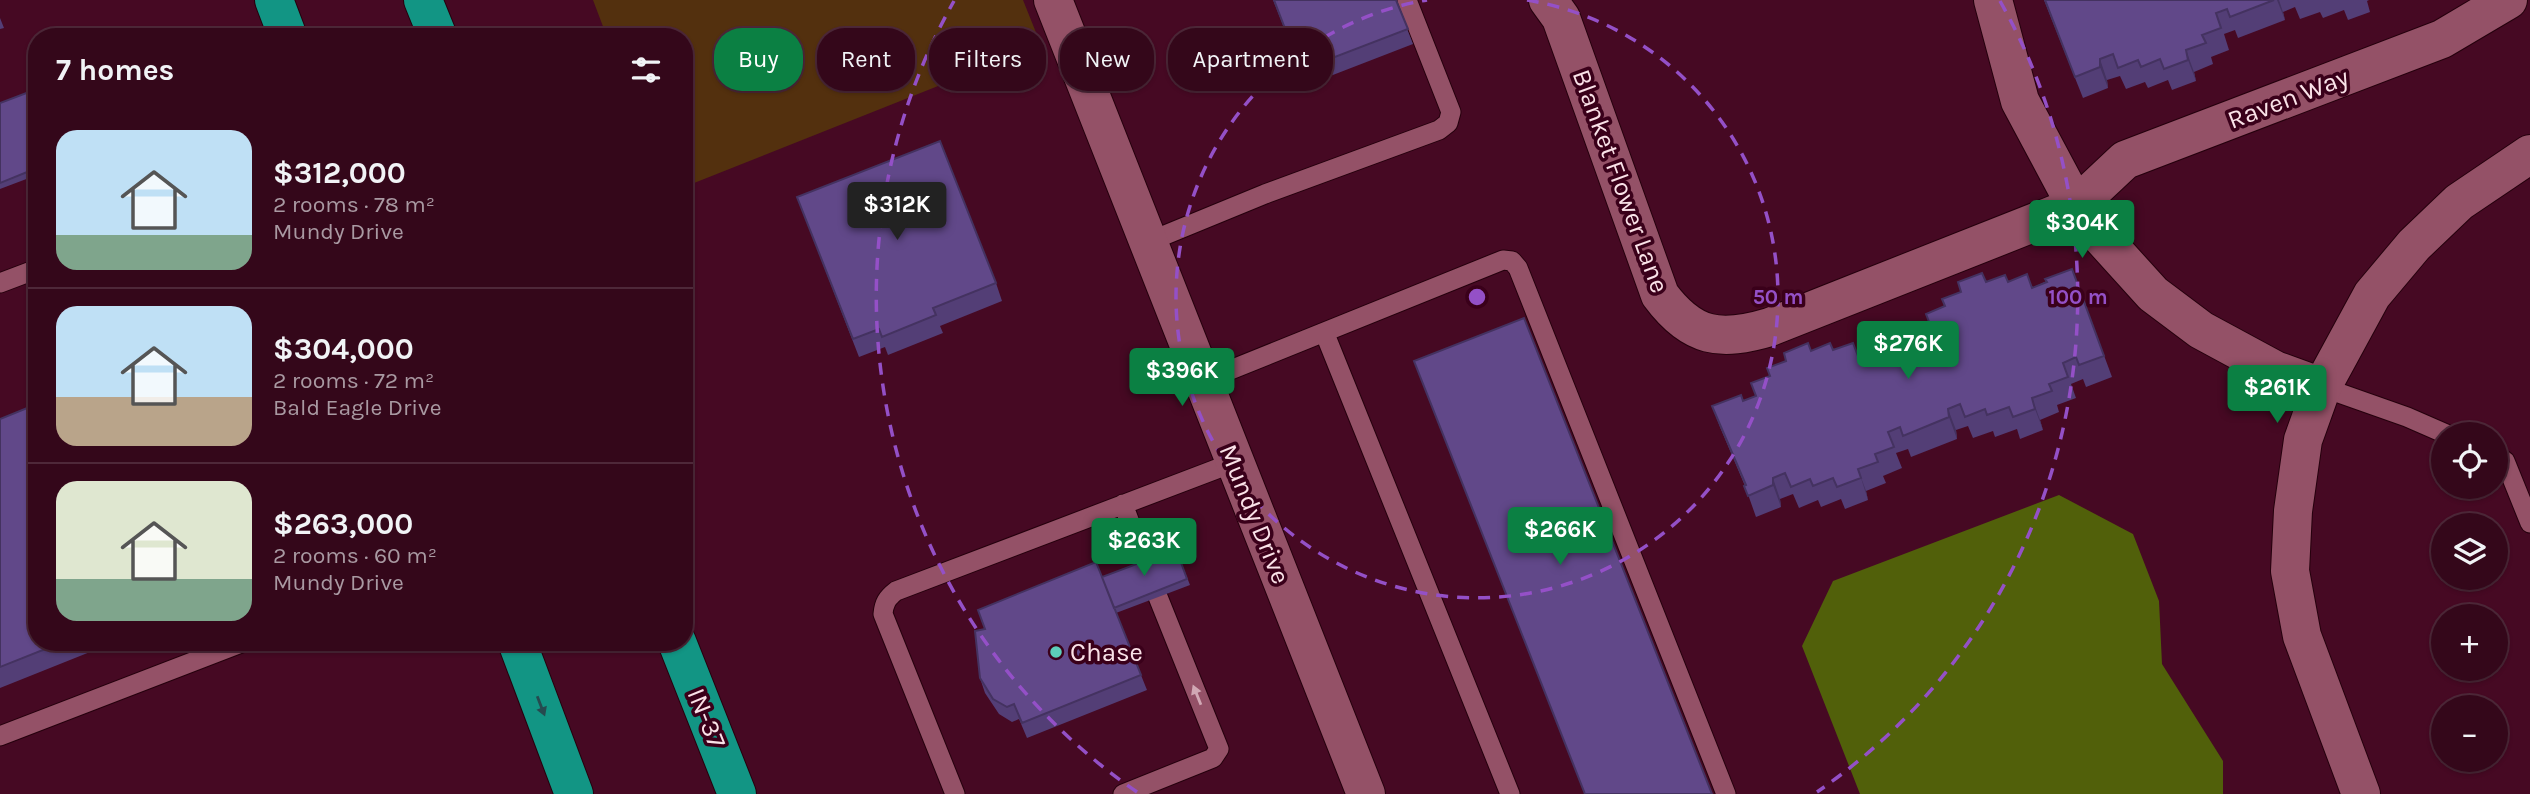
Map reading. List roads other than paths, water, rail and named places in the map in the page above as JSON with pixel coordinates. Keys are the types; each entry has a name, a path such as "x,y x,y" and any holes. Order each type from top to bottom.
{"highway":[{"path":"274,0 285,28"},
{"path":"423,0 434,28"},
{"path":"520,651 574,794"},
{"name":"IN-37","path":"681,651 735,784"}],"street":[{"name":"Mundy Drive","path":"1052,0 1366,794"},
{"name":"Blanket Flower Lane","path":"1548,0 1561,18 1660,295 1676,316 1697,328 1718,335 1743,335 1770,327 2076,206"},
{"path":"1993,0 2020,101 2076,206 2153,294 2200,330 2275,370 2322,387"},
{"name":"Raven Way","path":"2076,206 2125,160 2442,39 2508,0"},
{"path":"2361,794 2302,636 2290,571 2293,511 2303,440 2322,387 2372,295 2414,245 2459,202 2530,154"}],"lane":[{"path":"1148,242 1265,194 1439,130 1448,123 1451,112 1407,0"},
{"path":"1203,381 1503,260 1512,261 1518,268 1726,794"},
{"path":"0,283 28,272"},
{"path":"1325,334 1510,794"},
{"path":"2322,387 2431,427"},
{"path":"955,794 883,614 884,604 897,591 1235,462"},
{"path":"2508,466 2524,491 2530,523"},
{"path":"1123,504 1146,565"},
{"path":"1123,794 1213,758 1219,749 1158,597"},
{"path":"0,736 221,651"}],"place":[{"name":"Chase","path":"1056,652"}]}
